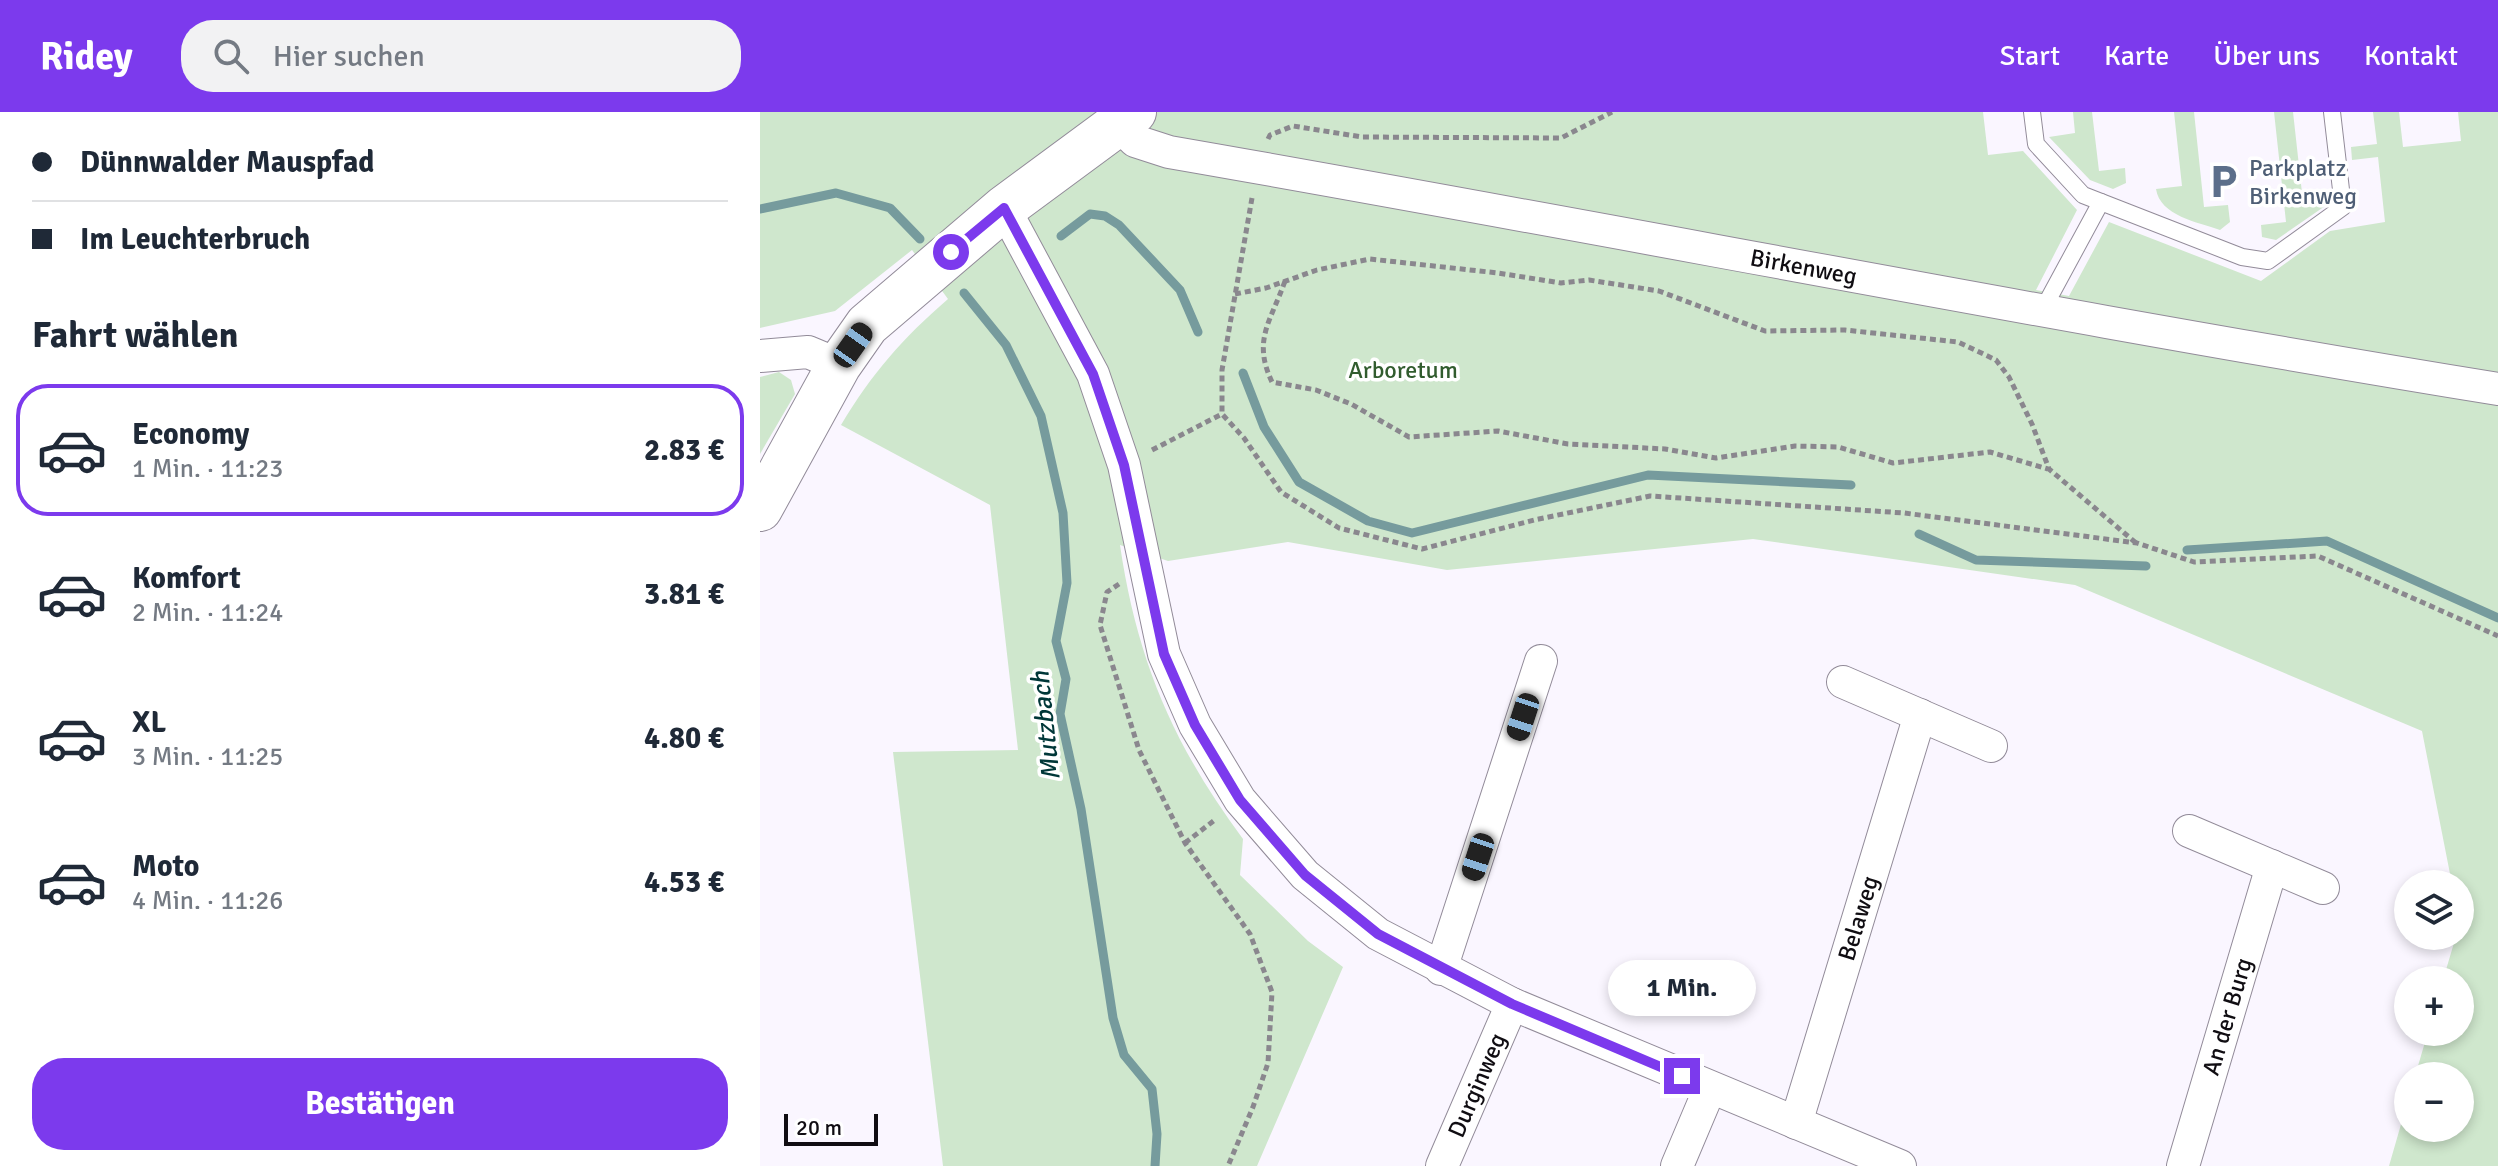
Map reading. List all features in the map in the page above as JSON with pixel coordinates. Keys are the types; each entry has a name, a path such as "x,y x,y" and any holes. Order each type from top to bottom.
{"main road":[{"path":"760,509 839,365 867,325 1004,208 1126,118"}],"street":[{"name":"Birkenweg","path":"1126,118 1135,141 1169,152 1579,224 2042,311 2498,389"},
{"path":"1004,208 1093,374 1124,465 1164,654 1195,725 1240,800 1305,875 1378,934 1512,1004 1900,1166"},
{"path":"760,356 808,352 839,365"},
{"path":"1441,969 1541,661"},
{"path":"1843,682 1991,746"},
{"name":"Belaweg","path":"1796,1123 1920,715"},
{"path":"2189,831 2323,888"},
{"name":"An der Burg","path":"2183,1166 2272,866"},
{"name":"Durginweg","path":"1442,1166 1512,1004"},
{"path":"1677,1166 1710,1088"}],"lane":[{"path":"2032,112 2036,144 2083,195 2242,257 2268,261 2343,207 2332,112"},
{"path":"2042,311 2101,202"}],"path":[{"path":"1612,112 1561,138 1362,137 1293,126 1270,135 1257,167 1235,294 1222,370 1222,414 1244,438 1281,492 1339,528 1422,549 1534,520 1650,496 1904,513 2137,543 2194,562 2318,556 2498,636"},
{"path":"1235,294 1317,270 1370,259 1561,283 1589,280 1659,291 1765,331 1845,330 1958,342 1996,360 2009,377 2049,469"},
{"path":"1285,281 1263,336 1262,361 1272,382 1316,390 1351,404 1409,437 1498,431 1568,444 1665,449 1716,458 1795,446 1838,447 1893,463 1990,452 2049,469 2137,543"},
{"path":"1124,465 1222,414"},
{"path":"1145,570 1107,592 1100,625 1139,750 1185,843 1250,934 1272,992 1268,1063 1228,1166"}],"green space":[{"name":"Arboretum","path":"760,112 1983,112 1988,155 2023,151 2077,210 2036,290 2069,296 2109,222 2261,281 2330,231 2385,222 2378,157 2352,160 2351,147 2377,144 2373,112 2399,112 2403,147 2461,141 2458,112 2498,112 2498,1166 2389,1166 2396,1142 2474,1142 2474,1062 2419,1062 2424,1046 2474,1046 2474,966 2447,966 2452,950 2474,950 2474,870 2449,870 2422,731 2075,585 1753,539 1447,570 1288,542 1168,561 1120,545 1137,627 1162,701 1197,770 1243,839 1240,875 1308,941 1343,967 1257,1166 943,1166 893,752 1018,750 990,505 841,425 889,357 948,299 912,250 835,311 760,328"},
{"path":"2073,112 2092,112 2099,171 2125,168 2126,183 2113,189 2090,180 2049,137 2075,133"},
{"path":"2174,112 2194,112 2204,207 2228,205 2230,222 2220,230 2181,217 2159,198 2156,189 2182,186"},
{"path":"2274,112 2293,112 2303,202 2327,200 2328,204 2276,240 2262,237 2261,225 2286,222"},
{"path":"779,372 791,380 795,394 760,454 760,377"}],"waterway":[{"name":"Mutzbach","path":"760,209 836,193 890,208 920,239"},
{"path":"1061,236 1090,214 1105,216 1119,225 1180,290 1198,332"},
{"name":"Mutzbach","path":"964,293 1006,345 1041,416 1063,513 1067,583 1056,641 1066,679 1060,714 1081,809 1113,1018 1124,1055 1152,1089 1157,1134 1155,1166"},
{"path":"1243,373 1264,427 1299,482 1368,521 1412,533 1648,475 1851,485"},
{"path":"1919,534 1976,560 2146,566"},
{"path":"2187,550 2327,541 2498,618"}],"place":[{"name":"Parkplatz Birkenweg","path":"2223,182"}],"route":[{"path":"951,252 1004,208 1093,374 1124,465 1164,654 1195,725 1240,800 1305,875 1378,934 1441,969 1512,1004 1682,1076"}]}
